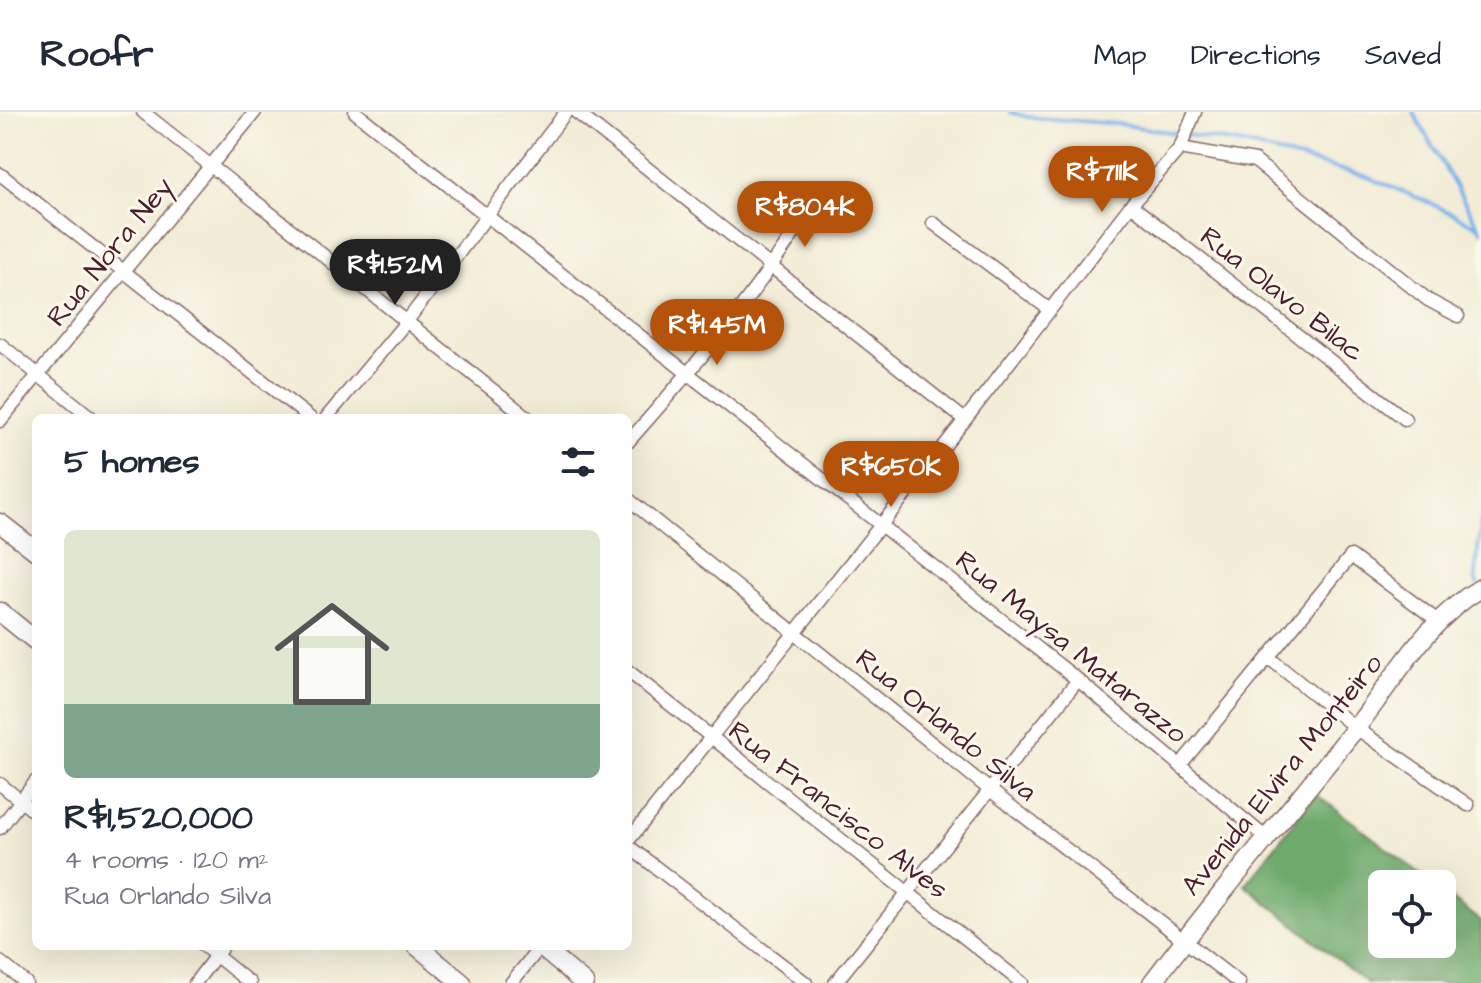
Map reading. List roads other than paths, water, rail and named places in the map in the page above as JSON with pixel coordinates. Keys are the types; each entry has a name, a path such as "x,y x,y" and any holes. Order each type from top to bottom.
{"street":[{"path":"143,112 523,414"},
{"name":"Rua Nora Ney","path":"0,421 255,112"},
{"name":"Rua Maysa Matarazzo","path":"355,112 1078,680 1265,837"},
{"path":"329,414 407,321 566,112"},
{"path":"576,112 965,420"},
{"path":"632,838 1182,143 1193,118"},
{"path":"1182,143 1255,161 1428,300 1458,316"},
{"path":"0,174 305,414"},
{"name":"Rua Olavo Bilac","path":"1131,205 1405,419"},
{"path":"632,437 687,375 773,266 807,213"},
{"path":"933,223 1050,310"},
{"path":"0,344 87,414"},
{"name":"Rua Orlando Silva","path":"632,502 990,790 1239,983"},
{"path":"0,523 32,548"},
{"path":"1181,764 1351,556 1438,621"},
{"name":"Avenida Elvira Monteiro","path":"1152,983 1438,621 1457,602 1481,588"},
{"path":"0,612 32,638"},
{"path":"1269,658 1356,728 1468,805"},
{"name":"Rua Francisco Alves","path":"632,674 1022,983"},
{"path":"835,983 1078,680"},
{"path":"0,784 32,810"},
{"path":"0,828 32,786"},
{"path":"632,846 806,983"},
{"path":"422,950 462,983"},
{"path":"511,983 537,950"},
{"path":"545,950 584,983"},
{"path":"195,983 220,951 250,983"},
{"path":"0,962 26,983"}],"waterway":[{"path":"1010,112 1027,117 1119,124 1244,144 1365,176 1479,227"},
{"path":"1413,112 1481,231"},
{"path":"1477,584 1481,519"}]}
